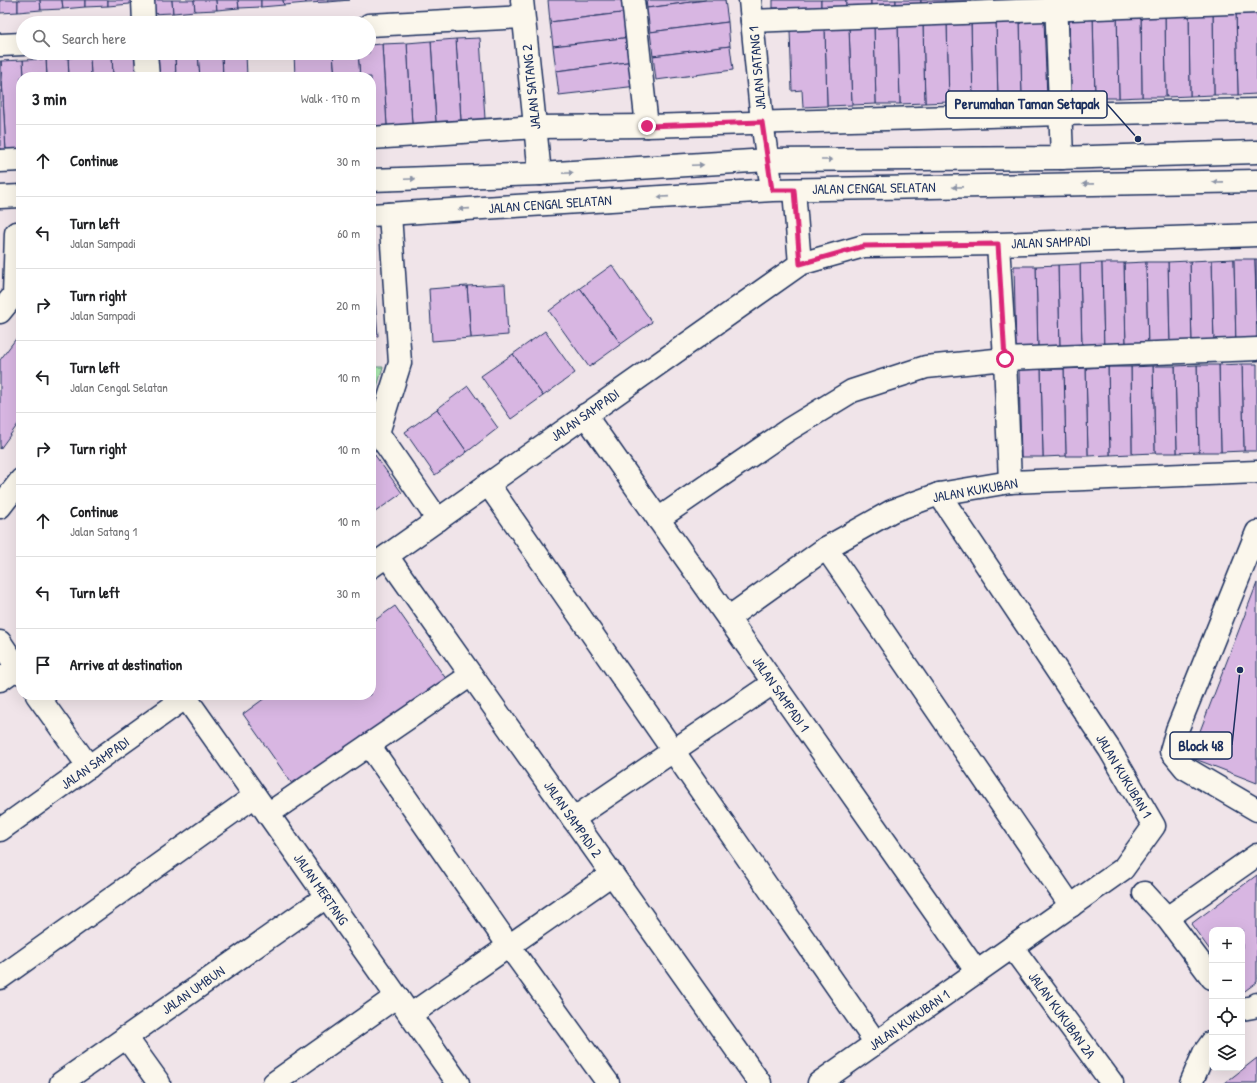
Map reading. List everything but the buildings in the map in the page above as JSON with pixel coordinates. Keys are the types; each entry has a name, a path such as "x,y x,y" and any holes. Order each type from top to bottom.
{"street":[{"path":"143,0 144,16"},
{"path":"633,0 647,126"},
{"path":"751,11 1257,2"},
{"path":"1056,5 1062,158"},
{"path":"376,24 522,9"},
{"name":"JALAN SATANG 2","path":"522,9 540,174"},
{"name":"JALAN SATANG 1","path":"751,11 762,122 772,190"},
{"path":"0,45 16,44"},
{"path":"147,60 148,72"},
{"path":"376,138 536,127 647,126 1257,110"},
{"name":"JALAN CENGAL SELATAN","path":"376,180 540,174 768,160 1062,158 1257,152"},
{"path":"0,161 16,160"},
{"name":"JALAN CENGAL SELATAN","path":"381,214 772,190 1257,181"},
{"path":"794,190 800,264"},
{"path":"0,197 16,196"},
{"path":"381,214 400,363 378,433 438,520"},
{"path":"0,312 14,294 12,233"},
{"name":"JALAN SAMPADI","path":"379,562 800,264 864,246 998,244 1257,235"},
{"path":"998,244 1005,359 1010,482"},
{"path":"658,519 788,430 852,391 926,367 1005,359 1257,349"},
{"name":"JALAN SAMPADI 1","path":"585,415 977,972"},
{"name":"JALAN KUKUBAN","path":"728,618 826,548 892,511 939,494 1010,482 1257,472"},
{"path":"488,484 876,1043"},
{"path":"0,507 16,486"},
{"name":"JALAN KUKUBAN 1","path":"832,1080 876,1043 1123,869 1154,826 1110,750 939,494"},
{"path":"1257,532 1177,730 1171,751 1185,768 1257,810"},
{"path":"826,548 1070,906"},
{"name":"JALAN SAMPADI 2","path":"379,562 472,675 760,1083"},
{"path":"0,642 16,666"},
{"path":"0,680 16,672"},
{"path":"268,814 472,675"},
{"path":"573,819 773,683"},
{"path":"41,700 89,767"},
{"name":"JALAN SAMPADI","path":"0,830 181,700"},
{"name":"JALAN MERTANG","path":"189,700 458,1083"},
{"path":"369,745 509,946 608,1083"},
{"path":"0,978 255,796"},
{"path":"1167,918 1257,855"},
{"path":"410,1015 612,874"},
{"path":"1144,893 1167,918 1209,974"},
{"name":"JALAN UMBUN","path":"61,1083 326,897"},
{"name":"JALAN KUKUBAN 2A","path":"1012,947 1112,1083"},
{"path":"274,1083 297,1077 397,996"},
{"path":"1245,1008 1253,1007 1257,1004"},
{"path":"126,1037 159,1083"},
{"path":"1191,1083 1204,1053 1209,1046"}],"green space":[{"path":"376,367 383,367 376,390"}],"place":[{"name":"Perumahan Taman Setapak","path":"1138,139"},
{"name":"Block 48","path":"1240,670"}],"route":[{"path":"647,126 762,122 772,190 794,190 800,264 864,246 998,244 1005,359"}]}
